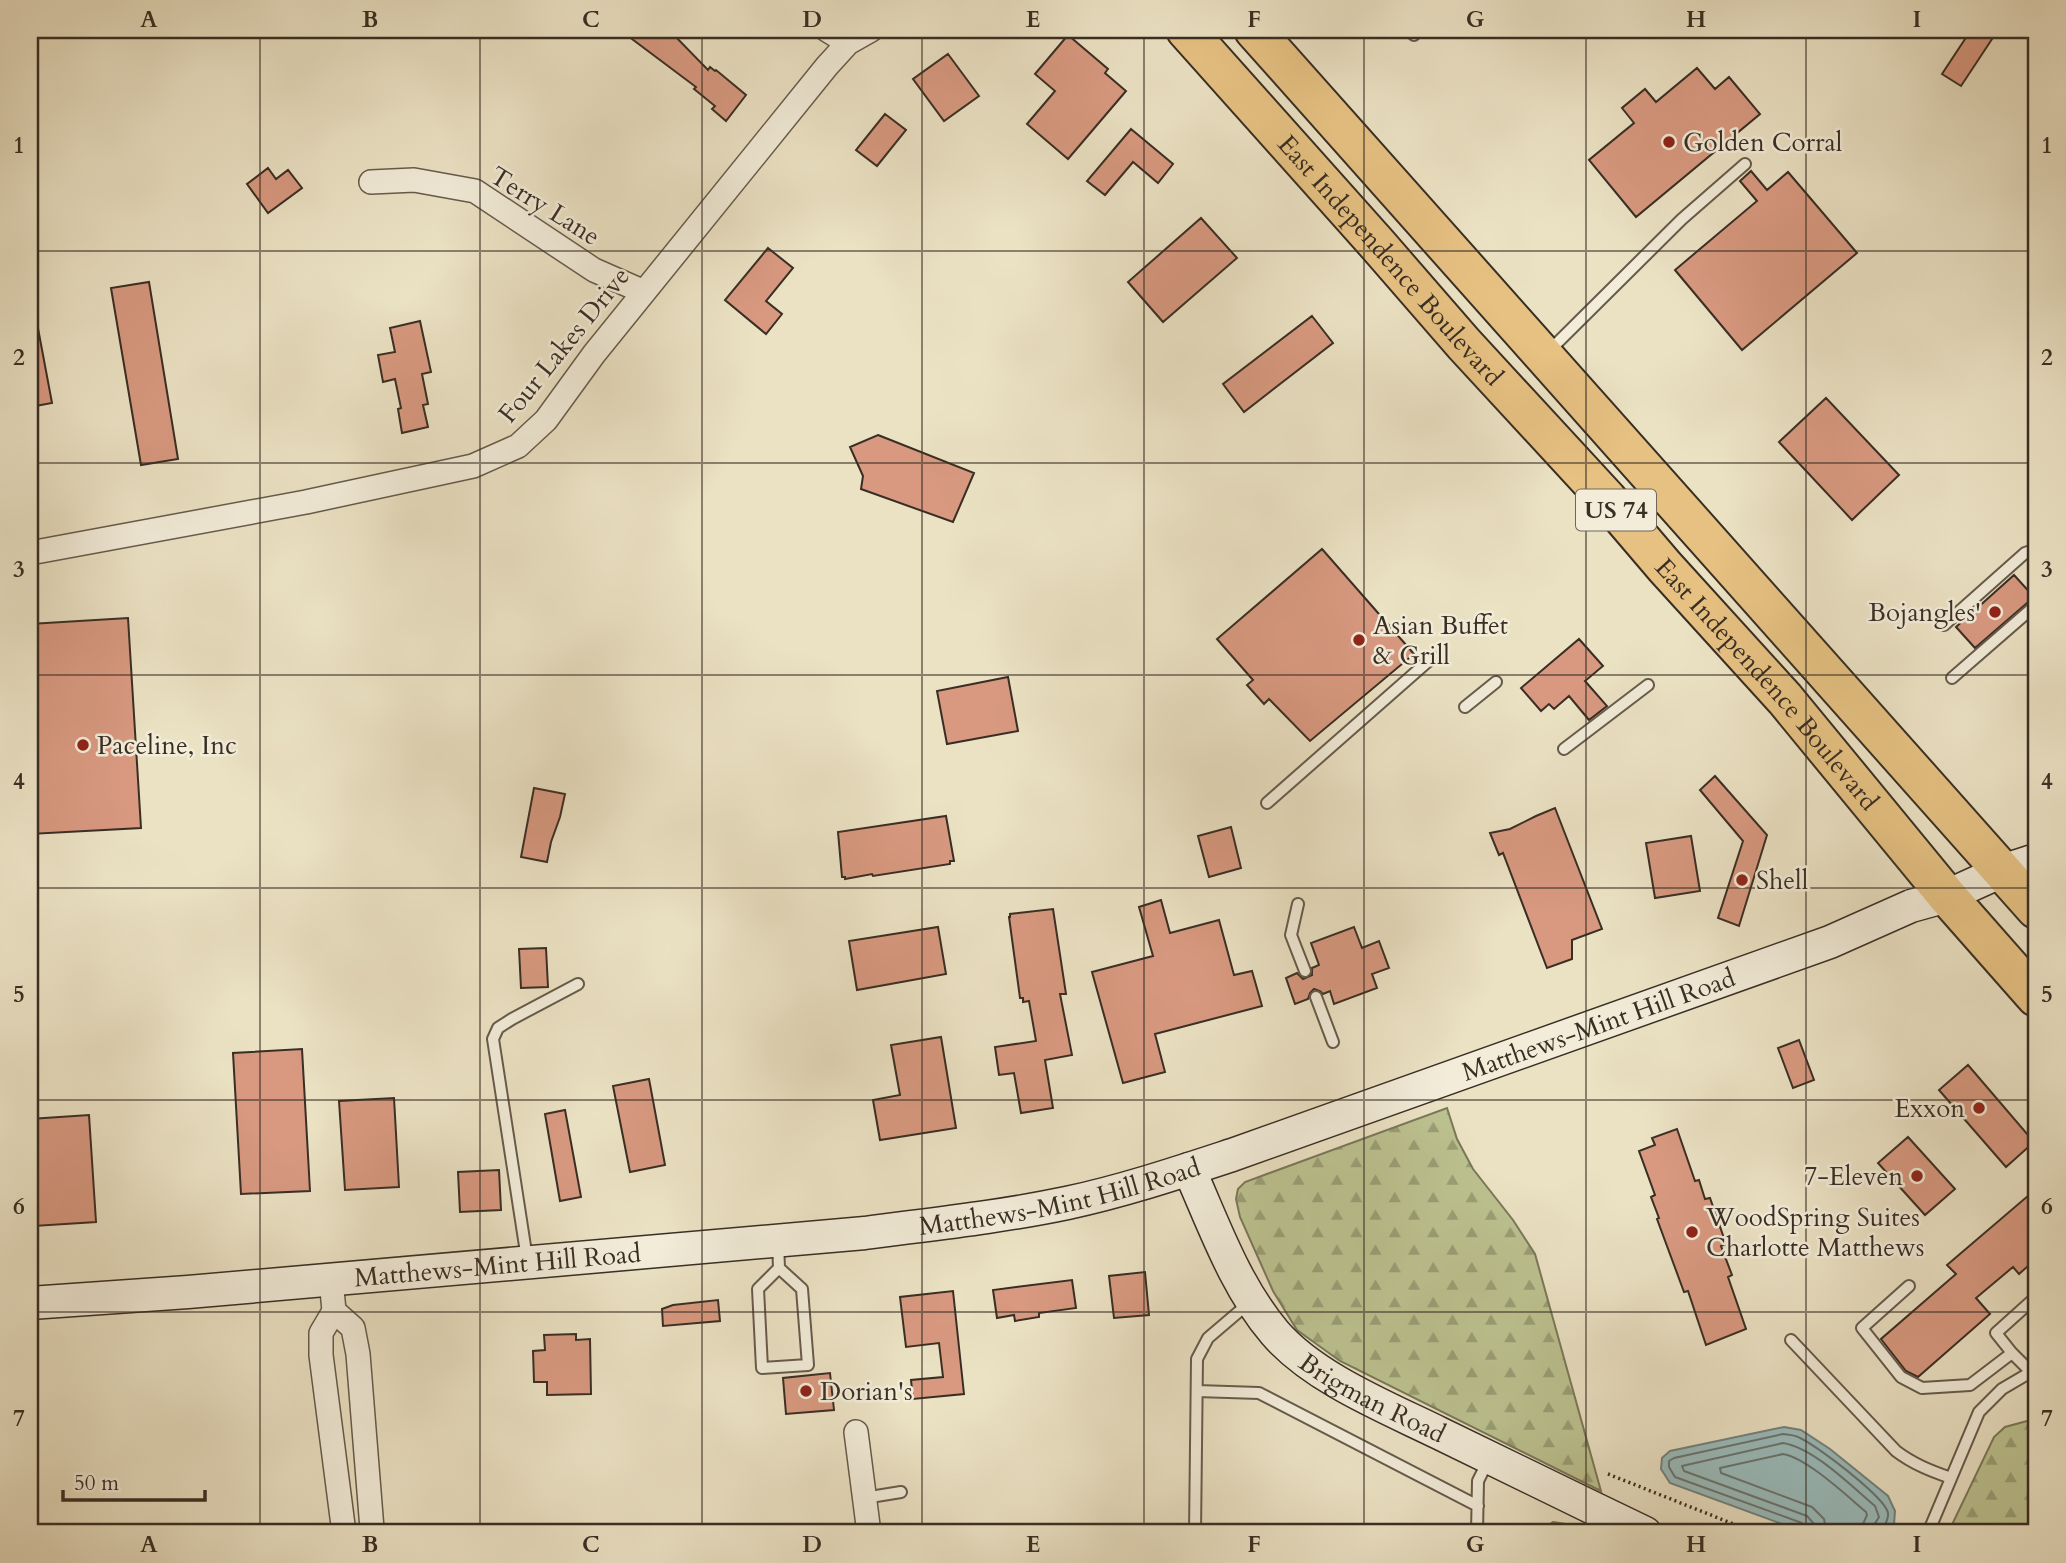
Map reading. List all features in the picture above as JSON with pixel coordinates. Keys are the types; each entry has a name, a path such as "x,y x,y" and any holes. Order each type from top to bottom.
{"highway":[{"name":"East Independence Boulevard","path":"1186,30 1464,344 1607,499 1785,699 1947,896 2036,998"},
{"name":"East Independence Boulevard","path":"1254,30 1544,356 2019,865 2036,909"}],"main road":[{"name":"Matthews-Mint Hill Road","path":"30,1303 527,1262 779,1254 866,1233 1028,1210 1121,1189 1189,1169 1830,942 1911,906 1947,896 2019,865"},
{"name":"Brigman Road","path":"1189,1169 1251,1301 1277,1336 1300,1357 1371,1399 1644,1533"}],"street":[{"path":"827,30 848,43"},
{"name":"Four Lakes Drive","path":"30,553 318,499 473,466 518,446 546,420 587,363 827,66 848,43 871,30"},
{"name":"Terry Lane","path":"371,182 414,180 475,191 594,270 644,292"},
{"path":"331,1279 334,1311 321,1333 321,1355 344,1533"},
{"path":"334,1311 353,1328 358,1353 372,1529 370,1533"},
{"path":"856,1432 869,1533"}],"lane":[{"path":"1544,356 1682,219 1745,164"},
{"path":"1944,625 2025,552 2036,549"},
{"path":"1952,678 2036,605"},
{"path":"1267,803 1433,657"},
{"path":"1465,707 1496,682"},
{"path":"1564,749 1648,685"},
{"path":"1298,904 1291,934 1305,971"},
{"path":"527,1262 493,1039 498,1028 512,1019 578,985"},
{"path":"1316,996 1333,1042"},
{"path":"779,1254 802,1289 808,1365 762,1368 758,1289 779,1254"},
{"path":"1909,1286 1862,1328 1901,1377 1922,1388 1970,1385 2012,1353"},
{"path":"1928,1533 1979,1412 2002,1389 2034,1371 2012,1353 1996,1333 2036,1297"},
{"path":"1195,1533 1197,1359 1208,1338 1251,1301"},
{"path":"1791,1340 1896,1451 1909,1461 1951,1478"},
{"path":"1197,1391 1259,1393 1478,1506"},
{"path":"1477,1533 1478,1481 1490,1458"},
{"path":"864,1498 901,1492"}],"path":[{"path":"1608,1474 1756,1533"}],"green space":[{"path":"1447,1108 1457,1139 1473,1169 1513,1220 1535,1254 1601,1491 1340,1361 1297,1330 1273,1291 1240,1217 1236,1199 1238,1189 1245,1182"},
{"path":"2036,1421 2036,1533 1948,1533 1994,1437 2005,1427"},
{"path":"1553,1522 1578,1526 1593,1533 1537,1533"}],"water":[{"path":"1784,1427 1801,1430 1830,1449 1888,1496 1895,1511 1894,1524 1886,1533 1801,1531 1670,1483 1661,1469 1662,1458 1670,1451"}],"building":[{"path":"620,30 669,30 708,70 710,67 716,70 746,95 726,121 712,109 715,106 694,89 696,87"},
{"path":"1971,30 1998,30 1961,86 1942,74"},
{"path":"1068,35 1108,69 1105,73 1126,91 1068,159 1027,124 1055,91 1035,74"},
{"path":"948,54 979,96 944,121 913,79"},
{"name":"Golden Corral","path":"1697,68 1715,89 1729,77 1760,114 1636,217 1589,160 1634,123 1622,108 1645,89 1656,102"},
{"path":"885,114 906,130 877,166 856,150"},
{"path":"1131,129 1173,164 1158,183 1133,162 1105,195 1087,181"},
{"path":"268,168 276,179 288,170 302,188 268,213 247,184"},
{"path":"1751,171 1767,190 1788,172 1857,253 1742,350 1675,270 1757,201 1740,181"},
{"path":"1201,218 1237,258 1163,322 1128,282"},
{"path":"768,248 793,268 766,301 782,314 766,334 725,300"},
{"path":"149,282 178,459 141,465 111,288"},
{"path":"1312,316 1333,343 1244,412 1223,384"},
{"path":"420,321 431,372 422,374 428,404 423,405 428,427 402,433 398,409 401,408 395,379 383,382 378,355 395,352 390,328"},
{"path":"37,323 52,403 30,407 30,324"},
{"path":"1826,398 1899,475 1852,520 1779,442"},
{"path":"878,435 974,473 953,522 861,489 863,476 850,447"},
{"path":"1322,549 1414,654 1310,741 1269,699 1264,704 1247,685 1253,680 1217,639"},
{"name":"Bojangles'","path":"2014,575 2034,597 1975,648 1956,627"},
{"name":"Paceline, Inc","path":"128,618 141,828 30,834 30,624"},
{"path":"1579,639 1603,666 1585,681 1607,706 1589,720 1569,696 1554,709 1549,704 1541,711 1521,688"},
{"path":"1008,677 1018,731 947,744 937,691"},
{"name":"Shell","path":"1715,776 1767,835 1739,926 1718,918 1743,841 1700,790"},
{"path":"534,788 565,794 547,862 521,857"},
{"path":"1555,808 1602,929 1572,940 1572,959 1547,968 1503,853 1499,855 1490,833 1510,829"},
{"path":"946,816 954,861 950,861 950,864 873,876 842,877 838,832"},
{"path":"1231,827 1241,868 1209,877 1198,836"},
{"path":"1691,836 1700,891 1655,898 1646,843"},
{"path":"1161,900 1170,933 1219,920 1234,975 1252,971 1262,1006 1155,1034 1165,1072 1123,1083 1092,972 1153,956 1139,907"},
{"path":"1053,909 1066,994 1060,994 1072,1055 1045,1060 1053,1108 1021,1113 1014,1073 999,1075 995,1047 1036,1041 1029,1001 1023,1002 1023,998 1020,998 1009,917 1010,914"},
{"path":"938,927 946,974 857,990 849,941"},
{"path":"1354,927 1362,948 1379,941 1389,968 1372,974 1377,988 1334,1004 1330,991 1323,994 1314,989 1308,999 1295,1004 1286,978 1297,973 1303,979 1312,975 1312,968 1319,965 1311,943"},
{"path":"546,948 548,987 521,988 519,949"},
{"path":"941,1037 956,1128 880,1140 873,1100 900,1095 891,1045"},
{"path":"1799,1040 1814,1080 1793,1088 1778,1048"},
{"path":"302,1049 310,1191 241,1194 233,1053"},
{"path":"1968,1065 2034,1142 2006,1167 1939,1090"},
{"path":"649,1079 665,1165 630,1172 613,1086"},
{"path":"394,1098 399,1187 345,1190 339,1101"},
{"path":"565,1110 581,1197 560,1201 545,1114"},
{"path":"89,1115 96,1222 34,1226 30,1119"},
{"name":"WoodSpring Suites Charlotte Matthews","path":"1677,1129 1695,1181 1699,1180 1705,1199 1710,1198 1726,1244 1721,1246 1732,1275 1728,1277 1746,1329 1706,1345 1688,1291 1684,1292 1657,1219 1659,1218 1651,1197 1655,1195 1639,1151 1655,1145 1652,1138"},
{"name":"7-Eleven","path":"1908,1137 1955,1189 1925,1215 1878,1163"},
{"path":"499,1170 501,1210 460,1212 458,1172"},
{"path":"2036,1189 2036,1259 2019,1274 2013,1267 1976,1298 1990,1314 1918,1377 1906,1371 1881,1339 1956,1274 1947,1265"},
{"path":"1145,1272 1149,1315 1114,1318 1109,1276"},
{"path":"1072,1280 1076,1308 1039,1313 1039,1317 1015,1321 1014,1315 997,1318 993,1290"},
{"path":"953,1291 964,1394 913,1399 911,1380 943,1377 939,1343 906,1347 900,1297"},
{"path":"718,1300 720,1321 663,1326 662,1309 673,1305"},
{"path":"576,1334 576,1340 590,1339 591,1394 547,1395 547,1382 534,1382 533,1351 545,1350 544,1335"},
{"path":"830,1373 834,1410 786,1414 783,1378"}],"place":[{"name":"Golden Corral","path":"1669,142"},
{"name":"Bojangles'","path":"1995,612"},
{"name":"Asian Buffet & Grill","path":"1359,640"},
{"name":"Paceline, Inc","path":"83,745"},
{"name":"Shell","path":"1742,880"},
{"name":"Exxon","path":"1979,1108"},
{"name":"7-Eleven","path":"1917,1176"},
{"name":"WoodSpring Suites Charlotte Matthews","path":"1692,1232"},
{"name":"Dorian's","path":"806,1391"}]}
